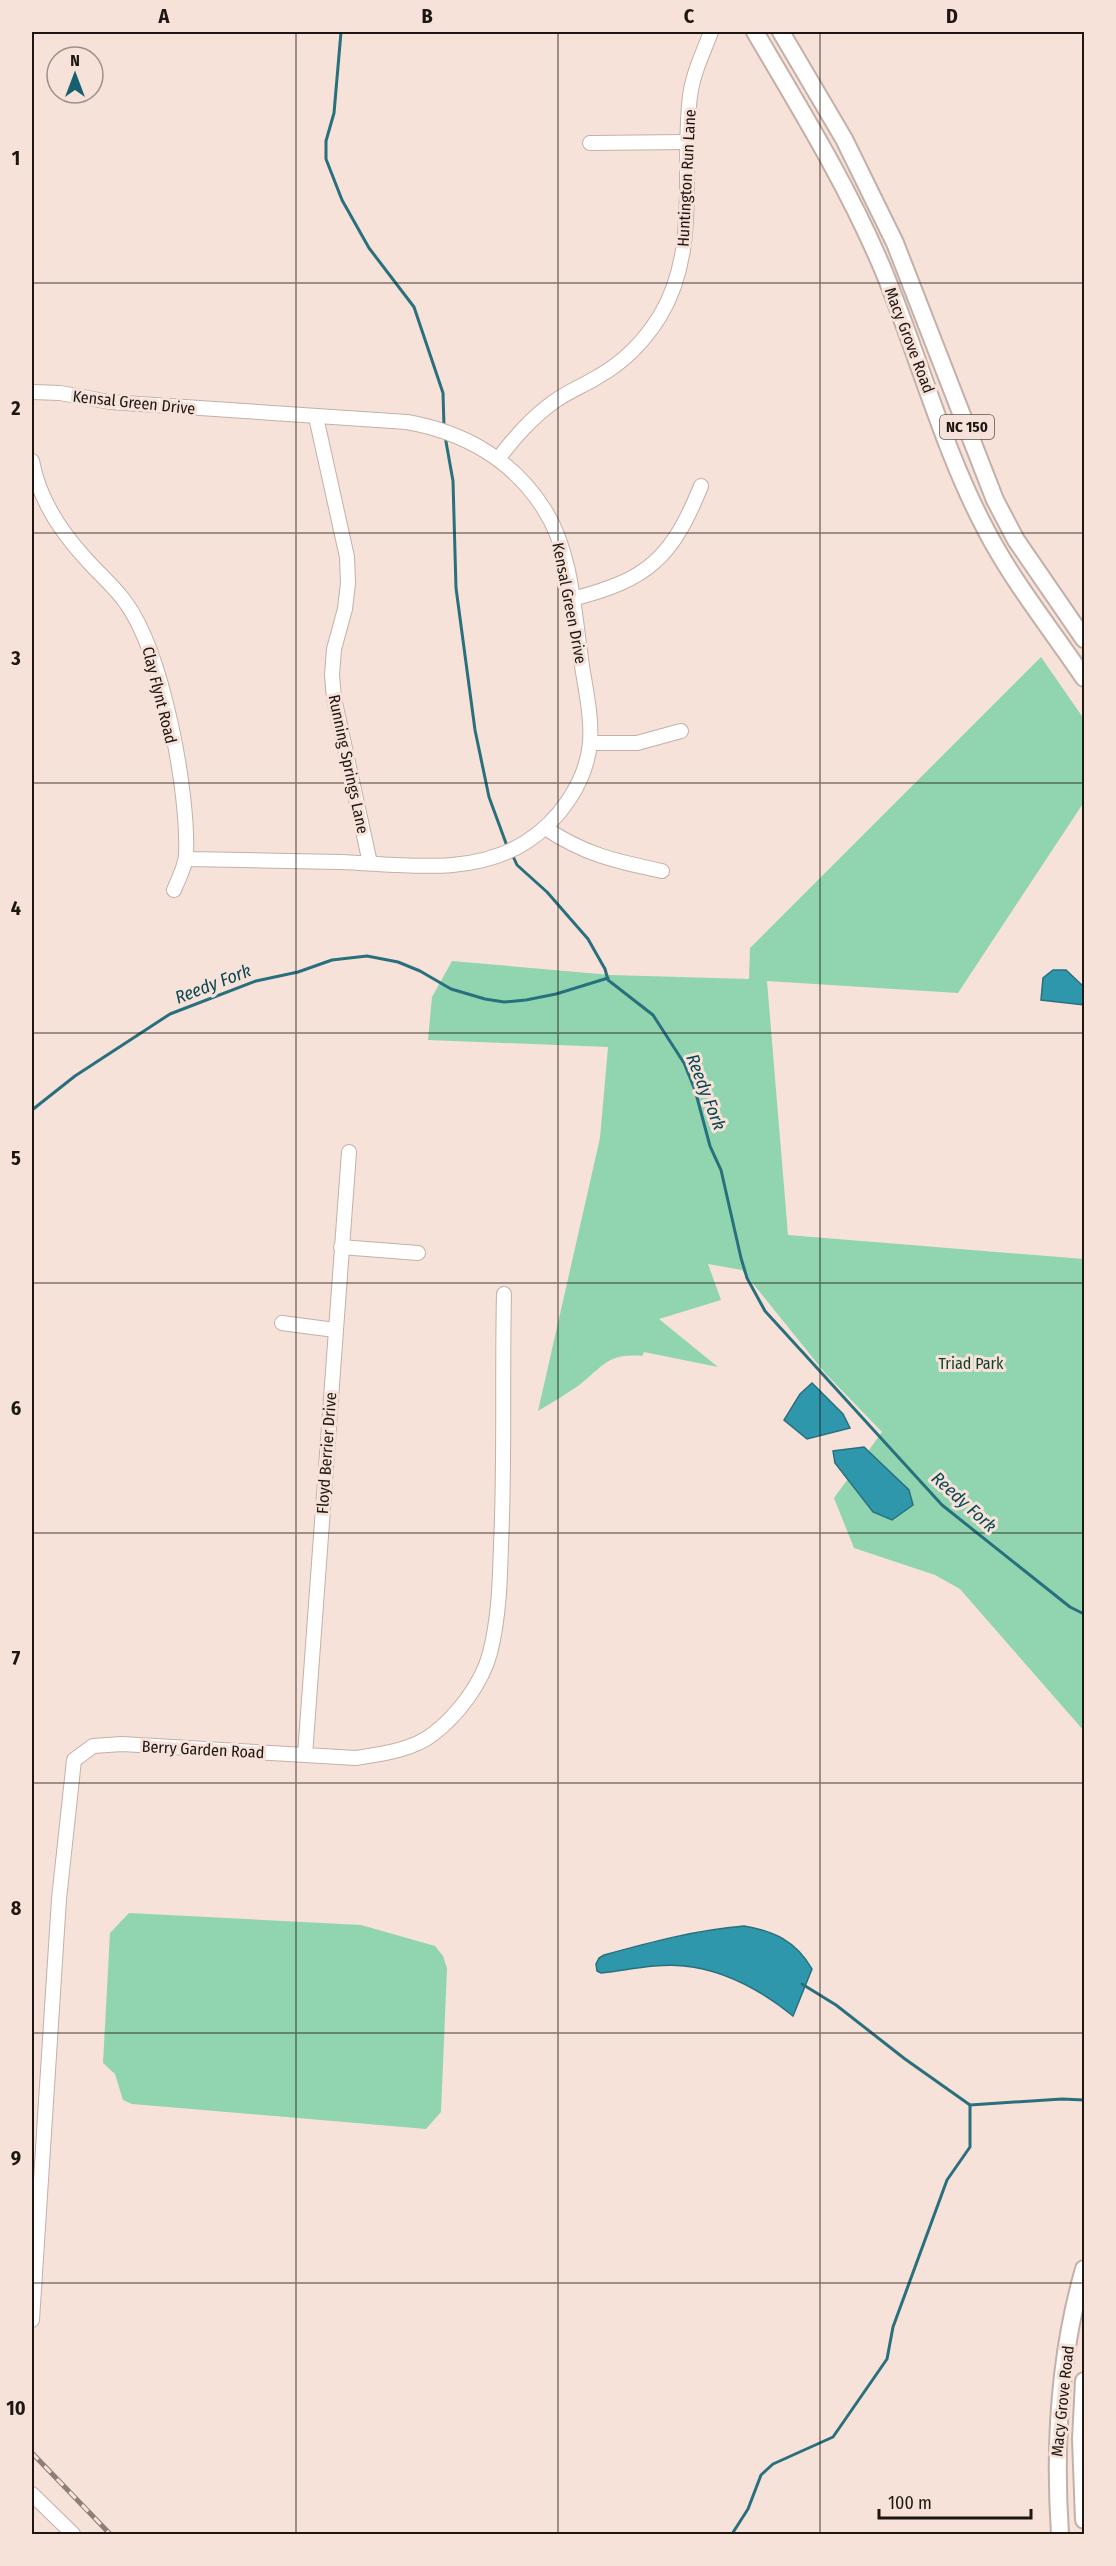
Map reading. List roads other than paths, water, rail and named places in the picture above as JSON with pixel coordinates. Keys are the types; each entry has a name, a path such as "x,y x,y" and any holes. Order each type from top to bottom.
{"main road":[{"name":"Macy Grove Road","path":"755,32 825,150 851,200 884,273 966,488 983,525 1010,571 1084,678"},
{"path":"768,32 836,124"},
{"name":"Macy Grove Road","path":"781,32 836,124 876,201 900,254 995,500 1017,540 1084,639"},
{"path":"907,332 950,416 963,449 976,453"},
{"name":"Macy Grove Road","path":"1060,2535 1056,2461 1059,2415 1067,2345 1084,2269"},
{"name":"Macy Grove Road","path":"1084,2380 1081,2439 1084,2520"}],"street":[{"name":"Huntington Run Lane","path":"498,459 520,431 538,414 557,399 614,367 660,316 673,290 681,262 685,235 690,93 698,64 712,33"},
{"path":"590,143 687,142"},
{"name":"Kensal Green Drive","path":"32,392 60,393 110,402 407,422 430,426 466,439 498,459 517,476 545,510 557,534 565,559 572,599 590,718 590,743 576,788 545,828 524,843 498,856 453,865 186,859"},
{"name":"Running Springs Lane","path":"316,417 347,557 346,600 334,649 332,675 334,698 370,863"},
{"name":"Clay Flynt Road","path":"32,461 39,487 55,521 69,540 125,601 146,637 154,658 185,807 186,859 174,890"},
{"path":"572,599 604,591 626,582 646,569 670,546 687,521 701,486"},
{"path":"590,743 637,743 681,731"},
{"path":"545,828 568,844 593,855 662,871"},
{"name":"Floyd Berrier Drive","path":"305,1755 349,1152"},
{"path":"341,1247 418,1252"},
{"name":"Berry Garden Road","path":"32,2320 59,1899 74,1760 93,1746 122,1744 356,1758 386,1753 432,1736 452,1718 481,1676 490,1653 499,1593 504,1475 501,1402 504,1294"},
{"path":"282,1323 335,1330"},
{"path":"32,2494 73,2535"}],"water":[{"path":"1053,970 1066,970 1084,987 1084,1005 1041,1000 1043,978"},
{"path":"812,1383 843,1414 850,1428 807,1439 784,1420 800,1394"},
{"path":"864,1447 909,1490 913,1505 892,1520 873,1512 835,1463 833,1451"},
{"path":"744,1926 774,1934 791,1944 806,1959 812,1969 793,2016 756,1990 728,1977 699,1968 663,1965 601,1973 597,1971 596,1964 604,1955 656,1941"}],"waterway":[{"path":"341,32 334,113 326,141 326,159 342,200 369,248 414,307 443,393 444,427"},
{"path":"445,436 453,481 456,588 475,730 489,797 507,846"},
{"name":"Reedy Fork","path":"512,854 517,865 547,892 588,939 605,969 608,980 653,1015 684,1063 695,1090 710,1146 721,1170 747,1278 765,1311 942,1505 1070,1607 1084,1614"},
{"name":"Reedy Fork","path":"32,1110 75,1076 170,1014 256,981 298,972 332,960 367,956 398,962 420,971 451,989 504,1002 556,994 608,978"},
{"path":"802,1984 836,2005 905,2059 970,2105 1062,2099 1084,2100"},
{"path":"732,2534 748,2509 761,2475 773,2464 833,2437 887,2359 893,2327 947,2180 970,2147 970,2105"}],"railway":[{"path":"32,2453 110,2534"}],"park label":[{"name":"Triad Park","path":"971,1363"}]}
